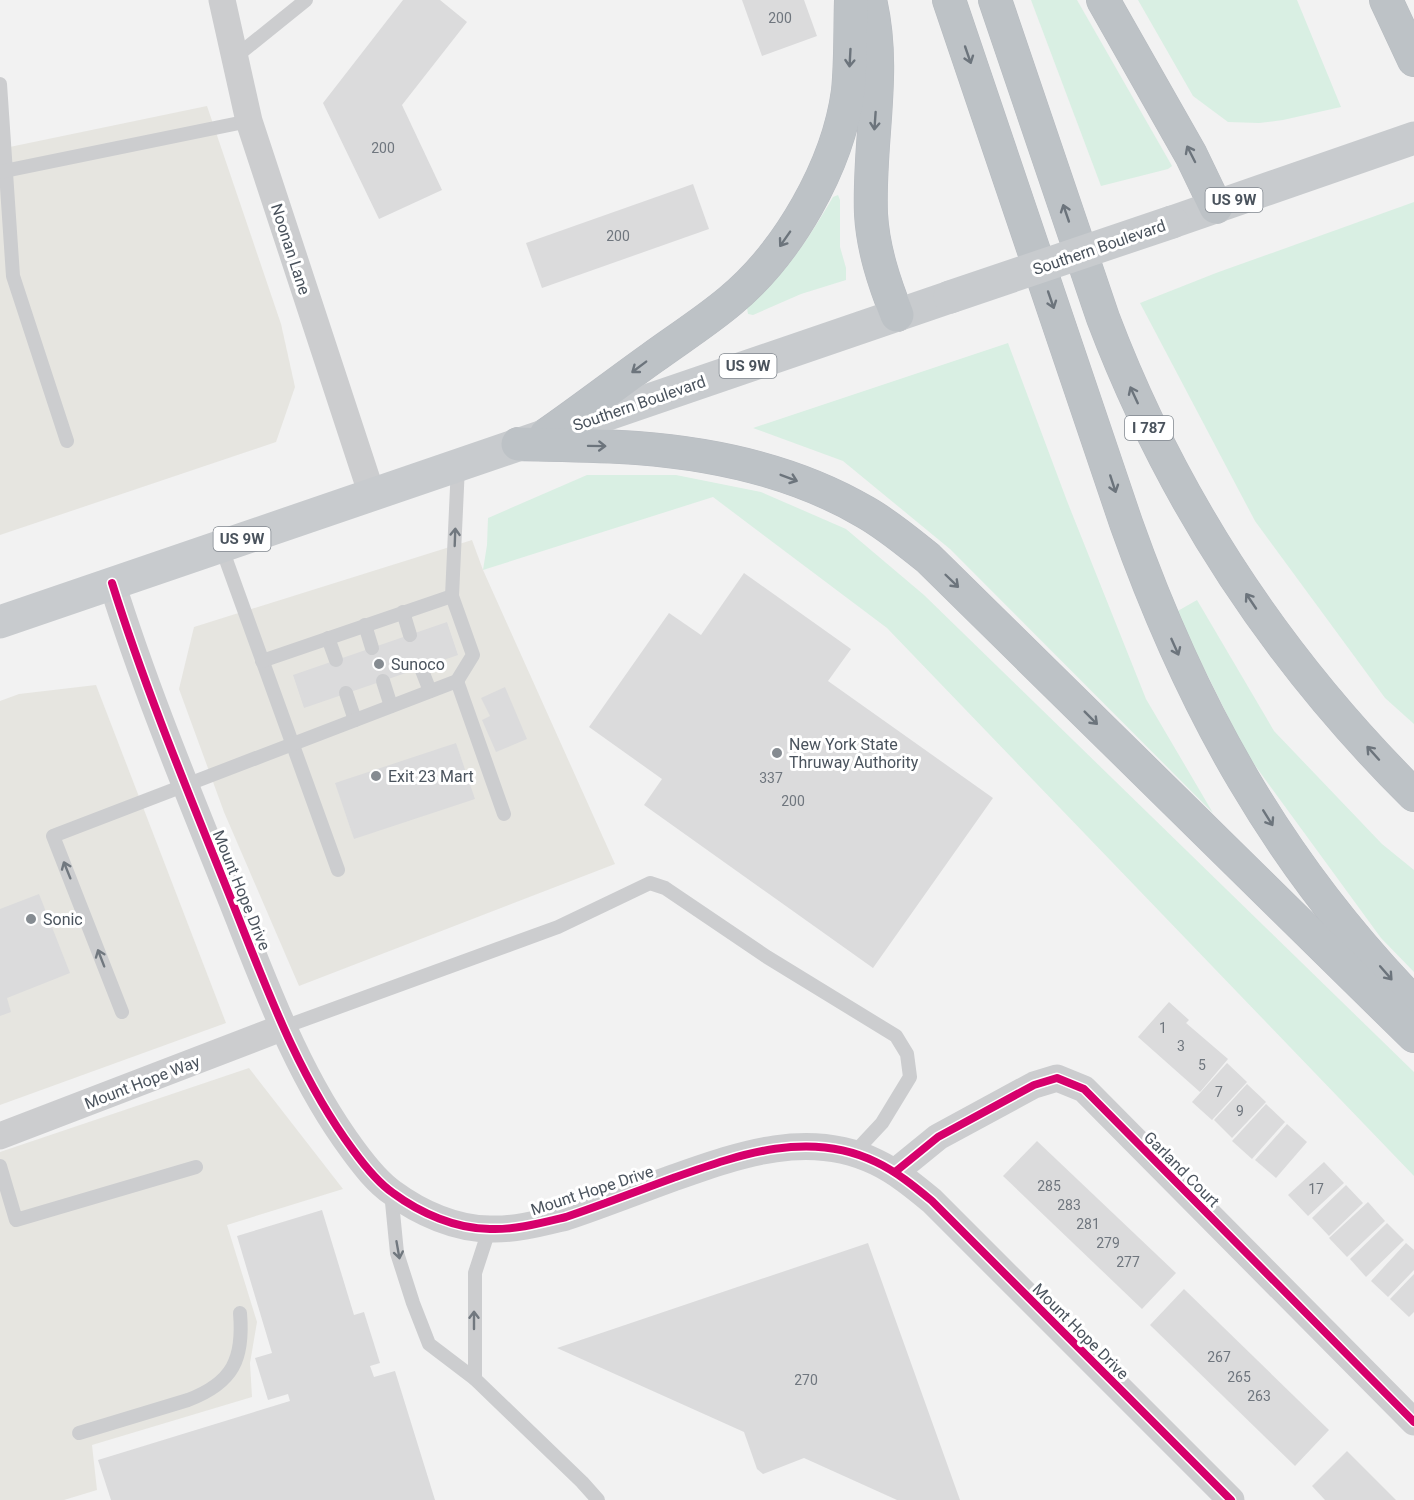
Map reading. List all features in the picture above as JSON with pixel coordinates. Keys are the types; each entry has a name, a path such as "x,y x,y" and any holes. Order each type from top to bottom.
{"highway":[{"path":"532,440 731,300 775,253 817,187 831,155 847,93 851,0"},
{"path":"870,0 878,57 871,214 878,262 897,315"},
{"path":"949,0 1126,523 1151,594 1175,648 1234,765 1296,862 1328,906 1414,1002"},
{"name":"I 787","path":"995,0 1122,369 1172,474 1232,573 1293,659 1376,757 1414,795"},
{"path":"1103,0 1191,154 1216,207"},
{"path":"1386,0 1414,60"},
{"path":"532,440 637,448 739,463 795,480 866,512 904,539 944,573 1414,1036"}],"main road":[{"name":"Southern Boulevard","path":"0,622 1414,138"}],"street":[{"name":"Noonan Lane","path":"222,0 249,121 372,495"},
{"name":"Mount Hope Drive","path":"112,583 135,657 284,1027 329,1116 365,1166 391,1192 415,1208 437,1218 463,1226 489,1230 541,1223 566,1216 746,1153 800,1146 854,1153 895,1172 932,1201 1232,1500"},
{"name":"Mount Hope Way","path":"0,1136 284,1027"},
{"name":"Garland Court","path":"895,1172 938,1137 1034,1085 1058,1078 1084,1089 1414,1422"}],"lane":[{"path":"234,58 306,0"},
{"path":"0,84 2,171 13,276 67,441"},
{"path":"2,171 249,121"},
{"path":"122,1012 54,836 457,681 473,655 452,596 458,464"},
{"path":"220,546 338,870"},
{"path":"261,660 452,596"},
{"path":"403,612 410,635"},
{"path":"365,625 372,648"},
{"path":"328,638 336,660"},
{"path":"421,668 430,691"},
{"path":"383,681 391,706"},
{"path":"457,681 504,814"},
{"path":"346,693 355,720"},
{"path":"284,1027 558,927 650,883 665,888 767,957 896,1036 907,1054 910,1077 882,1124 854,1153"},
{"path":"0,1166 16,1220 196,1167"},
{"path":"391,1192 398,1253 413,1303 429,1344 475,1379 598,1500"},
{"path":"475,1379 475,1273 489,1230"},
{"path":"79,1433 188,1400 205,1394 221,1383 233,1369 239,1352 242,1335 240,1312"}],"shaded area":[{"path":"207,106 281,324 295,387 276,442 0,535 0,149"},
{"path":"472,540 483,570 615,864 299,986 224,812 179,689 194,627"},
{"path":"96,685 226,1023 0,1105 0,701 19,694"},
{"path":"249,1068 343,1189 227,1225 257,1322 250,1363 252,1397 92,1445 97,1490 64,1500 0,1500 0,1152"}],"green space":[{"path":"1031,0 1077,0 1172,166 1168,169 1101,186"},
{"path":"1138,0 1297,0 1341,107 1283,120 1259,123 1228,122 1193,96"},
{"path":"838,195 840,200 840,247 846,268 846,280 801,294 753,315 748,314 747,308 784,269 805,242 833,197"},
{"path":"1414,202 1414,724 1385,698 1255,521 1140,303 1216,273"},
{"path":"1008,343 1067,501 1146,699 1213,813 950,549 843,461 753,428"},
{"path":"587,475 676,475 761,492 846,529 924,595 1414,1072 1414,1176 887,628 713,497 483,570 488,518"},
{"path":"1197,600 1274,731 1382,844 1414,870 1414,972 1381,938 1246,753 1176,612"}],"building":[{"path":"403,0 440,0 467,22 402,105 442,190 379,219 323,103"},
{"path":"742,0 804,0 817,36 762,56"},
{"path":"693,184 709,229 542,288 526,243"},
{"name":"New York State Thruway Authority","path":"744,573 851,649 828,681 993,798 873,968 644,805 662,779 589,727 669,613 701,635"},
{"name":"Sunoco","path":"447,622 458,655 304,708 293,675"},
{"path":"505,687 527,739 496,752 482,720 490,716 481,698"},
{"path":"456,743 475,799 354,839 335,783"},
{"path":"39,894 70,973 7,998 11,1012 0,1016 0,909"},
{"path":"1169,1002 1189,1020 1186,1023 1228,1059 1200,1092 1138,1037"},
{"path":"1227,1063 1247,1082 1212,1120 1192,1102"},
{"path":"1247,1084 1266,1102 1232,1138 1214,1120"},
{"path":"1266,1104 1285,1122 1252,1159 1232,1141"},
{"path":"1287,1124 1307,1142 1276,1178 1255,1160"},
{"path":"1037,1141 1176,1273 1142,1309 1003,1176"},
{"path":"1324,1162 1344,1183 1308,1216 1288,1195"},
{"path":"1346,1185 1363,1203 1329,1236 1312,1218"},
{"path":"1368,1202 1385,1221 1347,1257 1329,1238"},
{"path":"322,1210 354,1315 364,1312 380,1363 370,1366 374,1377 395,1371 435,1500 111,1500 98,1460 290,1401 288,1394 268,1400 255,1358 272,1353 237,1236"},
{"path":"1387,1223 1404,1240 1366,1277 1350,1259"},
{"path":"868,1243 960,1500 897,1500 804,1458 763,1474 757,1469 744,1432 557,1348"},
{"path":"1406,1243 1414,1250 1414,1270 1388,1297 1371,1281"},
{"path":"1414,1274 1414,1312 1409,1317 1390,1299"},
{"path":"1184,1289 1329,1430 1295,1466 1150,1325"},
{"path":"1347,1451 1396,1500 1325,1500 1312,1486"}],"cycle path":[{"path":"112,583 167,737 282,1024 297,1057 332,1120 362,1162 387,1189 415,1207 451,1223 477,1228 509,1228 566,1217 698,1169 748,1154 799,1146 825,1147 851,1152 891,1170 932,1201 1231,1500"},
{"path":"895,1172 938,1137 1034,1085 1057,1078 1084,1089 1414,1422"}],"place":[{"name":"Sunoco","path":"379,664"},
{"name":"New York State Thruway Authority","path":"777,753"},
{"name":"Exit 23 Mart","path":"376,776"},
{"name":"Sonic","path":"31,919"}]}
